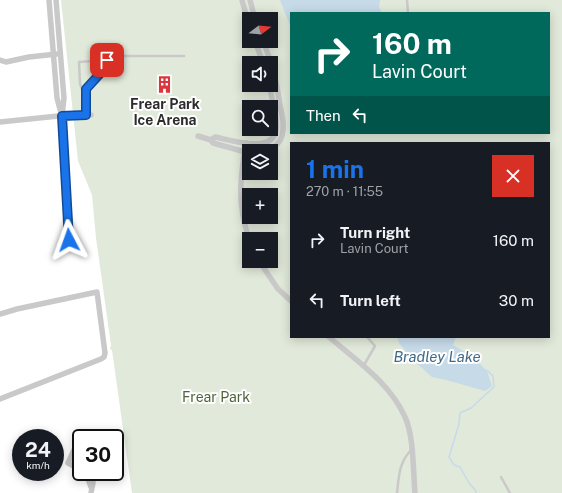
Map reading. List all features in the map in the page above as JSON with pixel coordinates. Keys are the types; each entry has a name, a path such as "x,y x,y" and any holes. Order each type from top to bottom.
{"street":[{"path":"49,0 57,54"},
{"path":"56,0 56,98 62,116 69,240"},
{"path":"242,0 245,12"},
{"path":"250,0 253,12"},
{"path":"266,48 276,77 284,125 281,139 277,144"},
{"path":"0,60 6,62 19,60 29,56 57,54"},
{"path":"211,140 214,137 255,145 263,144 272,138 277,127 270,92"},
{"path":"0,122 89,115"},
{"path":"198,136 211,140 213,143 242,151"},
{"path":"242,173 240,196 247,232"},
{"path":"264,268 278,289 290,300"},
{"path":"0,314 96,292 105,353 104,357 100,359 0,400"},
{"path":"330,338 383,385 406,417 409,428 415,493"},
{"path":"72,454 68,463 72,465"},
{"path":"88,481 91,491"},
{"path":"91,491 92,481"}],"lane":[{"path":"407,0 408,12"},
{"path":"86,89 82,89 80,84 79,62 107,60 114,56 184,56"},
{"path":"89,115 86,89 107,66 107,60"},
{"path":"363,366 374,346 368,338"},
{"path":"397,493 399,471 404,458 411,450"},
{"path":"501,477 510,493"}],"green space":[{"name":"Frear Park","path":"61,0 562,0 562,493 132,493 112,350 110,349 111,345 96,238 92,195 78,161"}],"water":[{"path":"280,0 380,0 379,7 382,12 290,12 290,25"},
{"name":"Bradley Lake","path":"397,338 456,338 453,345 472,356 487,371 492,386 485,391 432,377 414,361 399,343"}],"waterway":[{"path":"476,493 460,467 454,465 449,457 459,424 460,413 471,408 494,387 493,376 488,371 484,370"}],"place":[{"name":"Frear Park Ice Arena","path":"165,84"}],"route":[{"path":"69,240 62,116 86,115 86,89 107,66 107,60"}]}
